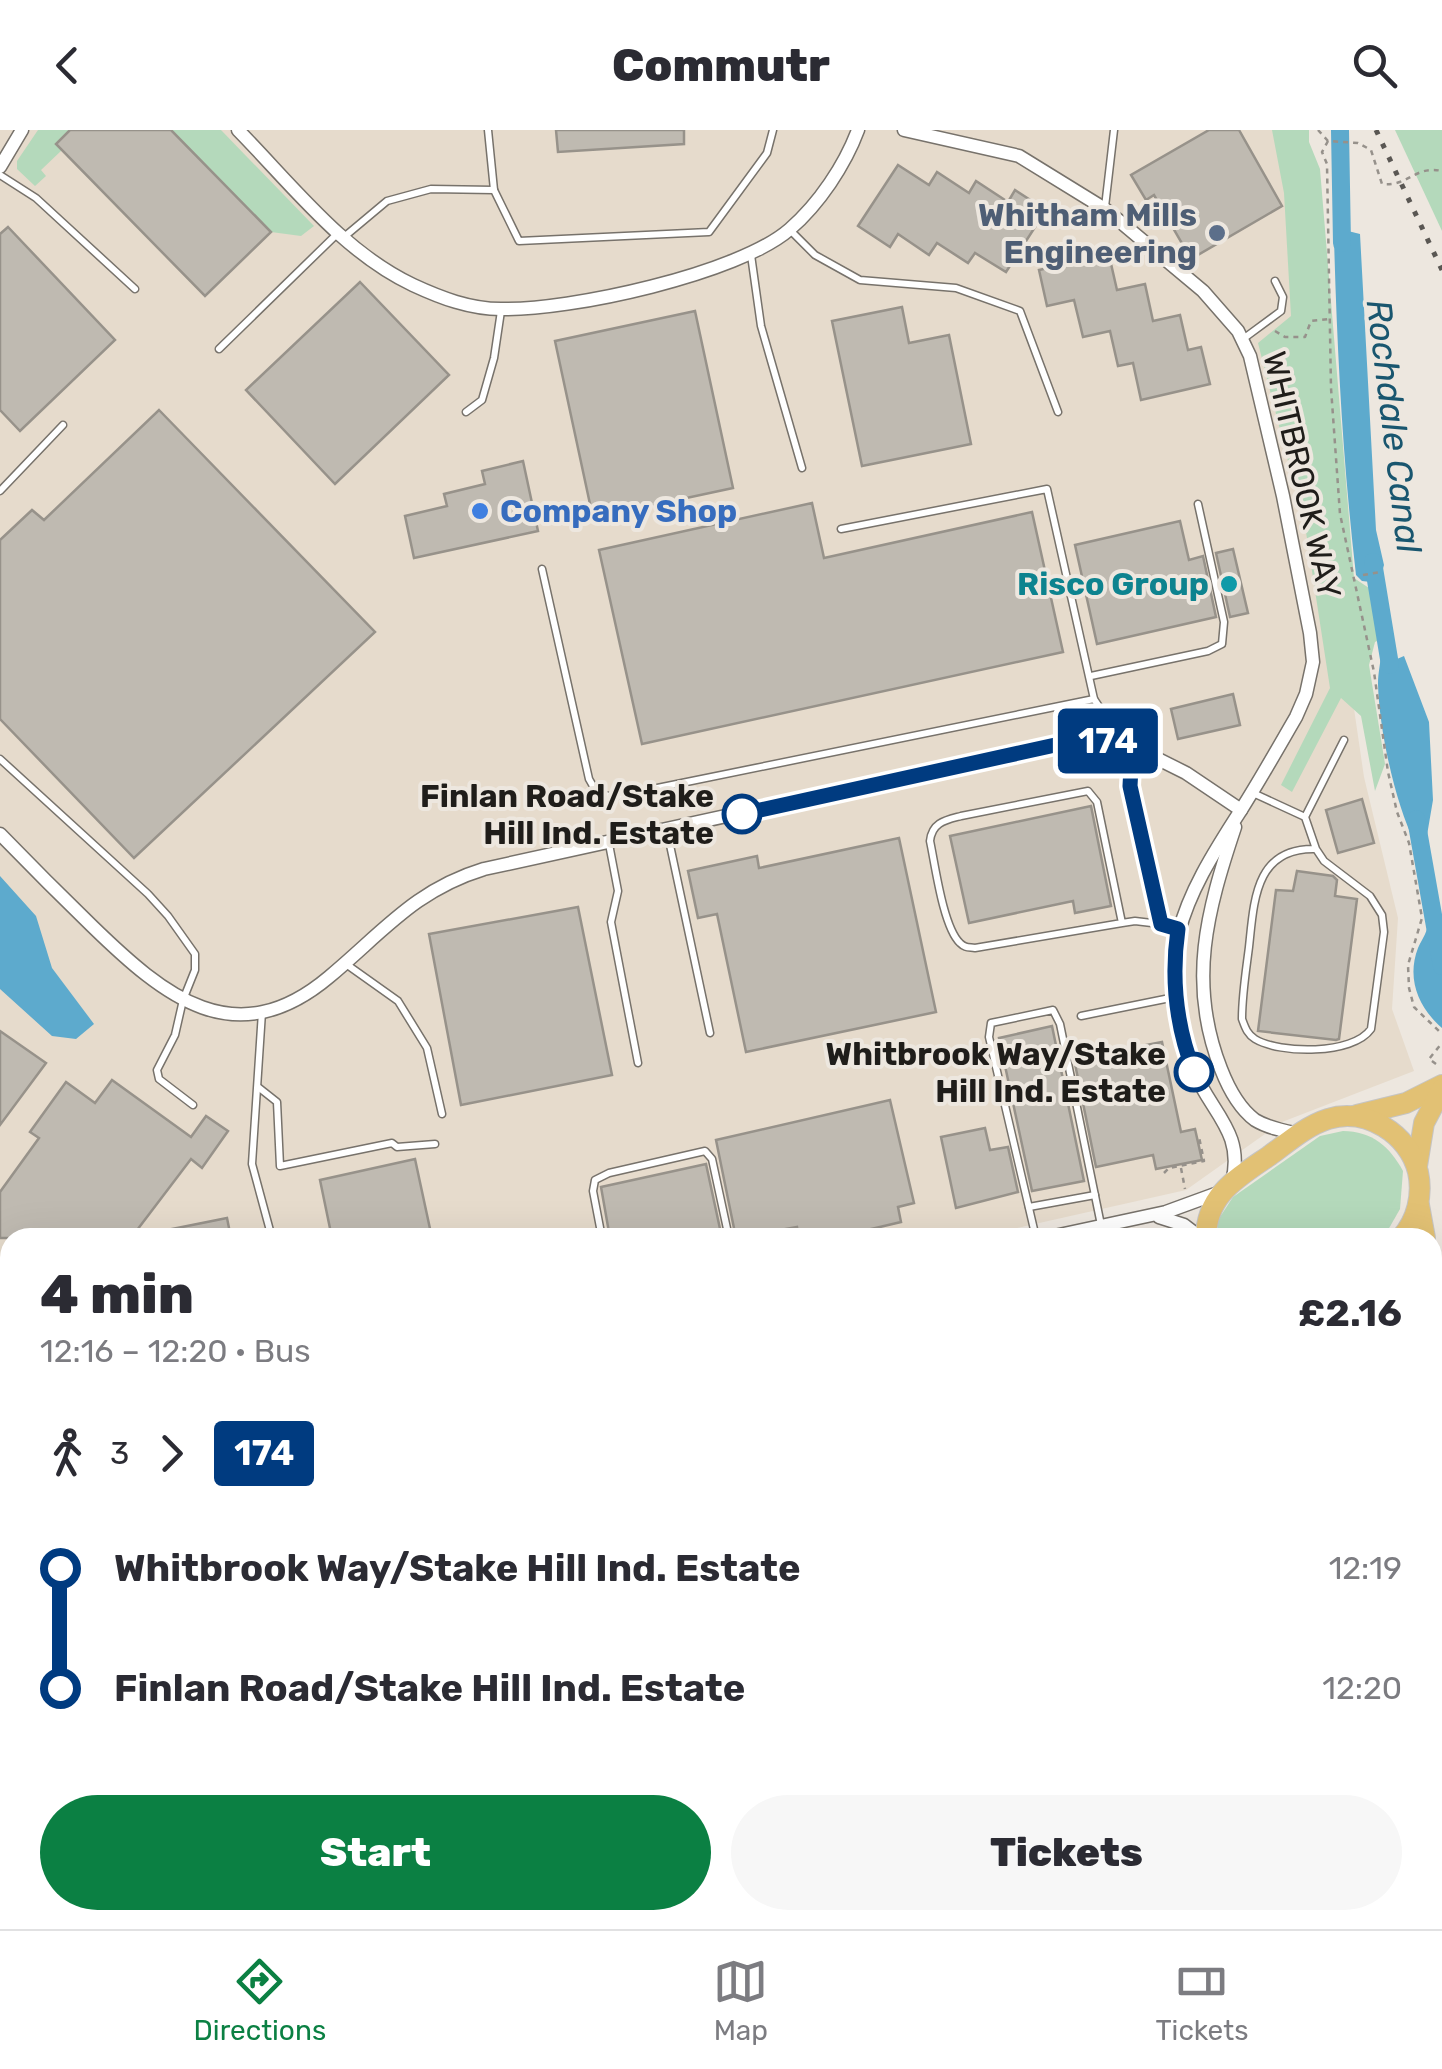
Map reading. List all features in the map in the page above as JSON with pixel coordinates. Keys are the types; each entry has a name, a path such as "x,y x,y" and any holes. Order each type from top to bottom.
{"main road":[{"path":"1206,1228 1209,1214 1226,1187 1317,1123 1385,1110 1442,1087"},
{"path":"1424,1228 1416,1167 1424,1123 1442,1087"},
{"path":"1340,1116 1357,1117 1388,1128 1410,1152 1416,1167"},
{"path":"1408,1228 1418,1203"}],"street":[{"path":"0,167 22,130"},
{"path":"238,130 340,236 376,264 460,303 502,310 552,307 675,279 751,254 790,230 846,163 858,130"},
{"name":"WHITBROOK WAY","path":"904,130 1020,156 1105,209 1222,310 1250,356 1283,496 1313,662 1296,717 1201,872 1178,929 1176,997 1182,1036 1196,1075 1234,1143 1236,1157 1226,1187"},
{"path":"0,834 141,974 183,1000 221,1014 262,1011 311,993 407,907 450,880 484,869 1078,740 1122,741 1186,773 1241,810"},
{"path":"1138,750 1131,767 1130,786 1161,924 1178,929"},
{"name":"WHITBROOK WAY","path":"1241,810 1205,937 1203,1007 1225,1080 1246,1111 1263,1124 1300,1134"},
{"path":"1092,1228 1185,1206 1226,1187"},
{"path":"1147,1216 1173,1220 1187,1228"}],"lane":[{"path":"488,130 494,190 520,242 709,232 767,154 773,130"},
{"path":"1105,209 1114,130"},
{"path":"0,175 36,198 135,289"},
{"path":"219,349 340,236 387,201 432,188 494,190"},
{"path":"790,230 815,255 860,280 956,288 1020,311 1058,412"},
{"path":"751,254 761,326 802,468"},
{"path":"1242,339 1281,312 1283,296 1275,280"},
{"path":"466,412 482,400 502,310"},
{"path":"0,491 63,425"},
{"path":"841,529 1048,489 1094,699 1122,741"},
{"path":"1091,676 1208,651 1222,644 1224,622 1198,504"},
{"path":"542,569 589,779 597,793 613,797 1094,699"},
{"path":"1316,849 1294,850 1281,856 1268,869 1255,894 1242,1019 1248,1033 1261,1042 1337,1048 1358,1041 1371,1029 1384,932 1382,915 1370,896 1324,861 1305,816 1344,740"},
{"path":"0,759 148,894 195,954 195,970 175,1036 157,1070 158,1078 193,1105"},
{"path":"1122,923 1096,802 1088,791 961,816 943,821 932,830 930,841 948,916 961,944 975,948 1136,921 1161,924"},
{"path":"1252,792 1305,816"},
{"path":"667,831 710,1033"},
{"path":"609,844 618,891 611,922 638,1063"},
{"path":"345,964 398,1000 427,1048 442,1114"},
{"path":"1081,1016 1176,997"},
{"path":"1034,1228 990,1037 992,1023 1054,1010 1101,1226"},
{"path":"262,1011 252,1164 269,1228"},
{"path":"258,1087 277,1102 280,1166 392,1143 435,1144"},
{"path":"600,1228 592,1191 595,1180 704,1151 712,1159 727,1228"},
{"path":"1029,1207 1094,1195"}],"path":[{"path":"1318,130 1328,141 1348,141 1371,150 1382,184 1396,186 1424,169 1442,171"},
{"path":"1328,141 1322,152 1327,164 1331,388 1340,514 1374,672 1388,772 1409,843 1422,918 1408,965 1409,988 1414,1008 1442,1034"},
{"path":"1285,337 1305,337 1312,321 1330,318"},
{"path":"1363,575 1381,572"},
{"path":"1436,1064 1429,1059 1442,1043"},
{"path":"1164,1173 1204,1161 1199,1137"},
{"path":"1180,1166 1184,1182"}],"shaded area":[{"path":"0,130 1297,130 1304,367 1364,777 1398,918 1392,1009 1414,1071 1282,1122 1186,1190 1017,1228 0,1228"}],"green space":[{"path":"38,130 70,130 56,143 62,150 41,170 46,176 35,186 17,169 17,161"},
{"path":"171,130 221,130 314,226 301,236 271,232"},
{"path":"1272,130 1309,130 1309,142 1320,169 1354,578 1369,588 1379,640 1369,665 1385,764 1375,791 1361,716 1341,698 1292,792 1281,785 1330,688 1306,532 1258,343 1291,316 1284,193"},
{"path":"1395,130 1442,130 1442,231"},
{"path":"1343,1131 1363,1134 1392,1155 1403,1171 1400,1209 1389,1228 1218,1228 1218,1220 1233,1197 1320,1136"}],"water":[{"path":"1347,221 1348,231 1360,234 1376,530 1384,565 1379,583 1362,581 1356,575 1348,491 1334,238 1338,222"},
{"path":"1392,643 1397,659 1404,656 1429,722 1433,800 1426,841 1415,843 1395,787 1379,702 1381,645"},
{"path":"0,876 36,916 52,968 94,1024 76,1039 52,1036 0,989"},
{"path":"1439,916 1442,1028 1421,1002 1413,971 1428,918"}],"building":[{"path":"70,130 171,130 271,232 205,296 56,144"},
{"path":"556,130 684,130 684,144 558,152"},
{"path":"1209,130 1239,130 1282,206 1191,259 1154,195 1146,200 1131,175"},
{"path":"898,165 929,185 937,172 969,193 976,181 1008,202 1015,190 1046,210 1006,272 975,253 968,263 937,243 929,255 898,234 890,247 858,226"},
{"path":"8,227 115,340 20,431 0,410 0,234"},
{"path":"1109,255 1117,290 1145,284 1153,321 1180,315 1188,350 1201,347 1210,384 1141,400 1133,363 1118,366 1110,331 1083,337 1074,300 1047,306 1039,270"},
{"path":"360,282 449,375 335,484 246,390"},
{"path":"902,307 909,343 949,335 971,444 862,466 832,321"},
{"path":"695,311 733,488 593,518 555,341"},
{"path":"159,410 375,632 134,858 0,719 0,540 32,510 44,520"},
{"name":"Company Shop","path":"523,461 538,531 414,558 405,516 447,506 444,494 485,484 482,471"},
{"path":"812,503 824,558 1032,512 1063,652 642,744 599,550"},
{"path":"1180,521 1189,560 1203,556 1216,617 1097,644 1075,545"},
{"name":"Risco Group","path":"1233,549 1248,613 1230,617 1216,553"},
{"path":"1233,694 1240,725 1178,739 1171,709"},
{"path":"1362,799 1374,843 1338,853 1326,810"},
{"path":"1091,806 1111,906 1075,913 1073,901 969,923 950,836"},
{"path":"899,838 936,1012 746,1052 717,914 698,918 688,871 757,856 759,868"},
{"path":"1297,871 1333,876 1337,880 1335,896 1357,899 1336,1040 1258,1031 1276,890 1293,891"},
{"path":"578,907 612,1075 461,1105 429,934"},
{"path":"1052,1026 1084,1181 1032,1191 999,1038"},
{"path":"0,1031 46,1063 0,1125"},
{"path":"1162,1042 1181,1132 1195,1129 1202,1160 1156,1169 1153,1155 1096,1167 1074,1059"},
{"path":"112,1080 191,1137 206,1116 228,1131 202,1168 191,1159 139,1228 0,1228 0,1192 39,1138 30,1132 66,1082 95,1103"},
{"path":"890,1100 914,1203 898,1207 901,1222 876,1228 734,1228 716,1140"},
{"path":"985,1128 990,1150 1008,1147 1018,1192 956,1208 941,1137"},
{"path":"415,1159 430,1228 330,1228 320,1180"},
{"path":"706,1164 720,1228 608,1228 601,1187"},
{"path":"227,1218 229,1228 177,1228"}],"waterway":[{"name":"Rochdale Canal","path":"1340,130 1342,243"},
{"name":"Rochdale Canal","path":"1373,562 1390,665"},
{"name":"Rochdale Canal","path":"1416,819 1442,966"}],"railway":[{"path":"1376,130 1442,270"}],"bus line":[{"name":"174","path":"742,814 1078,740 1122,741 1138,750 1131,767 1130,786 1161,924 1178,929 1174,980 1182,1036 1194,1072"}],"place":[{"name":"Whitham Mills Engineering","path":"1217,233"},
{"name":"Company Shop","path":"480,511"},
{"name":"Risco Group","path":"1229,584"},
{"name":"Finlan Road/Stake Hill Ind. Estate","path":"742,814"},
{"name":"Whitbrook Way/Stake Hill Ind. Estate","path":"1194,1072"}]}
